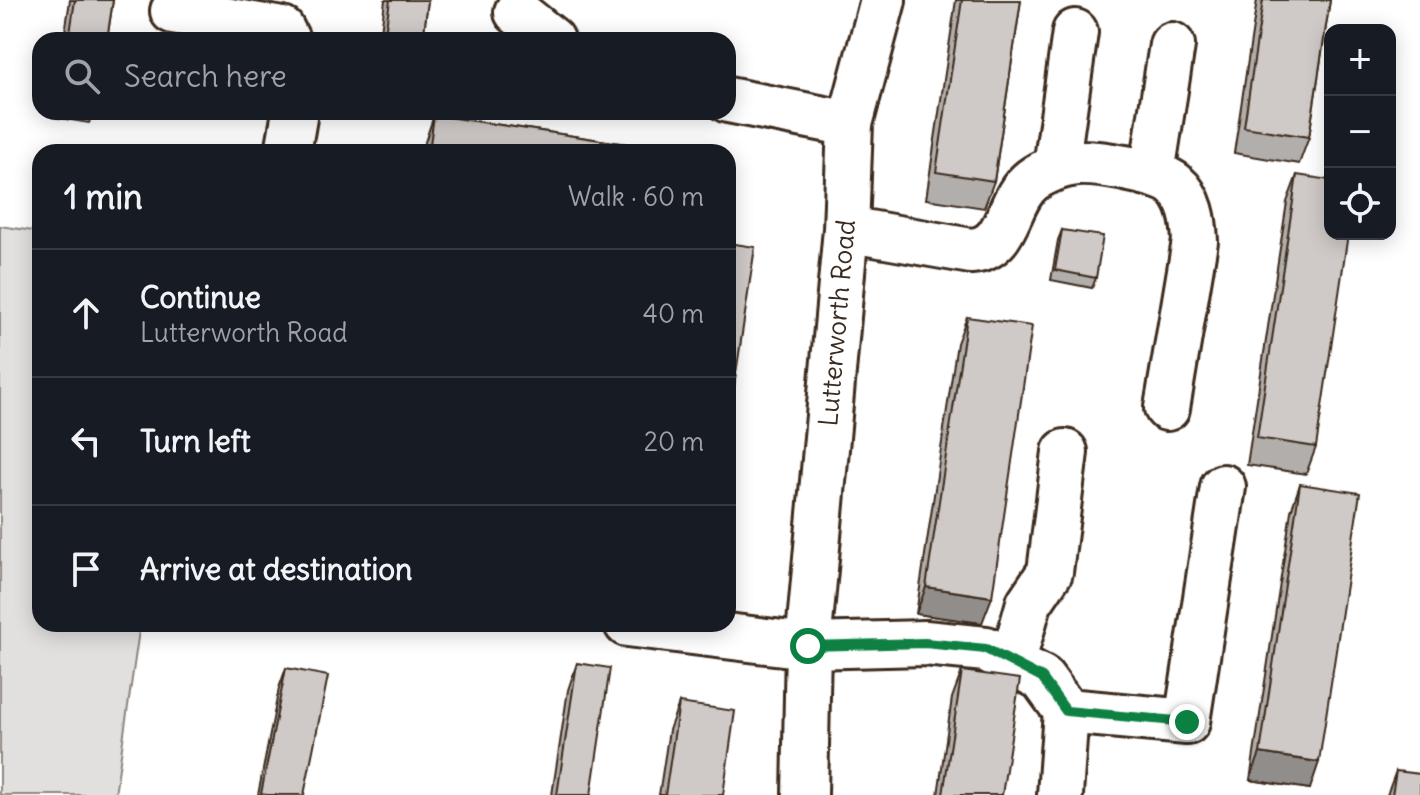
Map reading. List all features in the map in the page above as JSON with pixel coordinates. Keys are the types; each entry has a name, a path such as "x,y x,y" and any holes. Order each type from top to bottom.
{"street":[{"name":"Lutterworth Road","path":"805,795 808,646 846,229 850,124 883,0"},
{"path":"173,11 283,32"},
{"path":"517,12 542,32"},
{"path":"1056,167 1075,32"},
{"path":"1152,173 1172,45"},
{"path":"736,102 850,124"},
{"path":"289,144 294,120"},
{"path":"846,229 971,251 985,250 997,240 1017,197 1032,180 1056,167 1079,163 1152,173 1174,184 1187,201 1194,220 1195,241 1167,408"},
{"path":"1012,664 1029,603 1050,572 1065,452"},
{"path":"1066,711 1187,722 1223,487"},
{"path":"693,632 808,646 925,643 986,649 1042,678 1066,711 1060,795"}],"shaded area":[{"path":"0,226 32,231 32,632 139,632 115,795 0,795"}],"building":[{"path":"75,0 113,0 108,32 70,32"},
{"path":"390,0 428,0 424,32 385,32"},
{"path":"962,0 1021,0 994,181 936,172"},
{"path":"1263,0 1330,0 1309,137 1244,127"},
{"path":"433,120 467,120 627,144 430,144"},
{"path":"1297,175 1324,179 1324,240 1347,240 1316,447 1257,438"},
{"path":"1062,230 1103,236 1096,278 1055,270"},
{"path":"736,244 755,247 736,374"},
{"path":"967,317 1032,326 992,597 926,587"},
{"path":"1300,484 1360,493 1319,762 1260,753"},
{"path":"577,663 610,668 591,795 557,795"},
{"path":"286,668 328,676 304,795 261,794"},
{"path":"962,671 1020,679 1002,795 943,795"},
{"path":"679,703 735,711 723,795 665,795"},
{"path":"1396,771 1420,774 1420,795 1392,795"}],"route":[{"path":"808,646 925,643 986,649 1042,678 1066,711 1187,722"}]}
